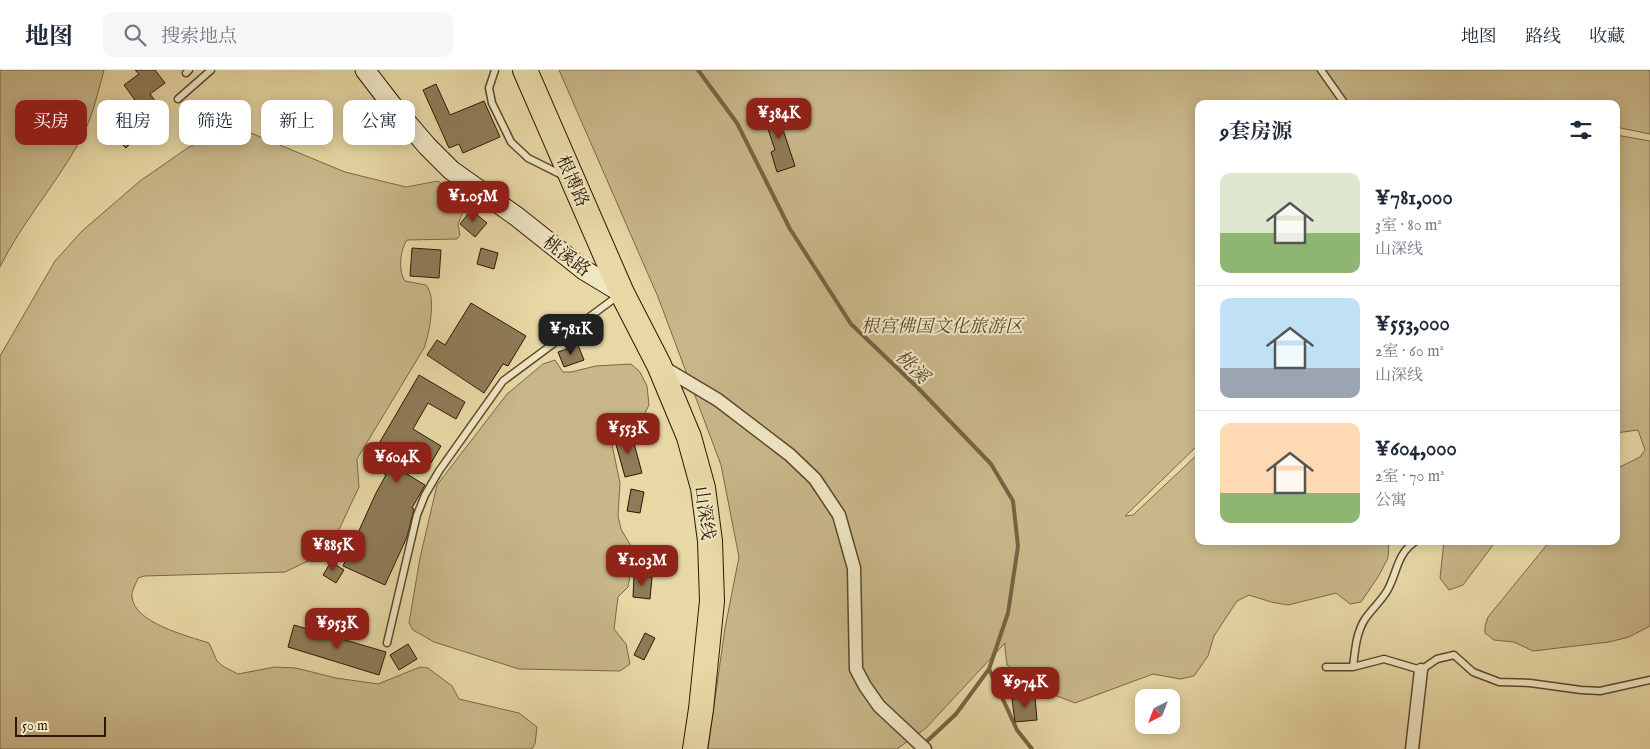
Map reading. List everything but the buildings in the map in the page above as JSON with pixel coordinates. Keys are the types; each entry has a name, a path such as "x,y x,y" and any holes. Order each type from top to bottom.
{"highway":[{"name":"根博路","path":"525,70 622,293"},
{"name":"山深线","path":"622,293 659,365 689,437 704,488 710,541 712,601 695,749"}],"street":[{"name":"桃溪路","path":"366,70 392,105 427,146 451,170 516,216 584,270 622,293"},
{"path":"659,365 718,400 790,454 815,479 839,515 854,568 856,669 879,706 925,749"},
{"path":"1412,749 1421,670"}],"lane":[{"path":"178,99 210,70"},
{"path":"495,70 489,88 490,96 511,142 528,158 572,179"},
{"path":"1320,70 1342,100"},
{"path":"387,643 417,515 425,495 439,471 503,381 622,293"},
{"path":"1353,668 1358,636 1364,620 1388,589 1399,559 1410,545"},
{"path":"1326,667 1353,668 1384,659 1421,670 1437,659 1454,655 1473,672 1499,682 1530,683 1600,691 1650,680"}],"green space":[{"path":"0,70 104,70 87,125 87,100 15,100 15,145 77,145 8,251 0,267"},
{"name":"根宫佛国文化旅游区","path":"559,70 1650,70 1650,134 1620,128 1620,100 1195,100 1195,448 1125,516 1133,515 1195,457 1195,545 1389,545 1388,558 1361,602 1350,604 1336,593 1288,605 1249,595 1237,601 1214,636 1208,656 1194,676 1180,679 1153,674 1075,703 1034,687 1007,665 1005,643 926,728 897,749 708,749 725,628 739,557 721,465 658,297"},
{"path":"251,133 261,137 261,145 280,145 345,172 406,187 438,181 467,202 458,224 460,235 457,239 407,240 403,249 401,272 405,281 426,285 429,290 432,306 428,334 424,348 357,459 359,487 329,551 285,572 144,576 138,578 133,590 132,597 135,606 142,614 163,627 209,643 217,661 238,674 275,667 296,668 336,678 378,684 420,667 428,668 452,686 459,699 519,713 537,727 535,744 532,749 0,749 0,356 55,261 82,231 140,181 193,145 251,145"},
{"path":"1620,136 1650,141 1650,626 1629,637 1609,642 1533,651 1514,642 1494,640 1485,633 1488,617 1547,545 1620,545 1620,467 1640,457 1645,450 1638,430 1620,432"},
{"path":"555,360 563,372 596,366 631,364 640,372 647,386 649,405 638,427 614,436 611,440 620,483 618,516 621,529 634,551 628,587 618,597 614,629 626,644 630,664 620,671 519,669 434,642 413,630 409,623 420,558 437,485 507,394 543,364"},
{"path":"1444,545 1493,545 1463,585 1449,590 1440,578"}],"waterway":[{"name":"桃溪","path":"698,70 737,123 790,229 851,324 918,388 991,464 1013,501 1018,546 1008,613 989,669 956,714 924,744"},
{"path":"989,669 1017,730 1032,749"}]}
